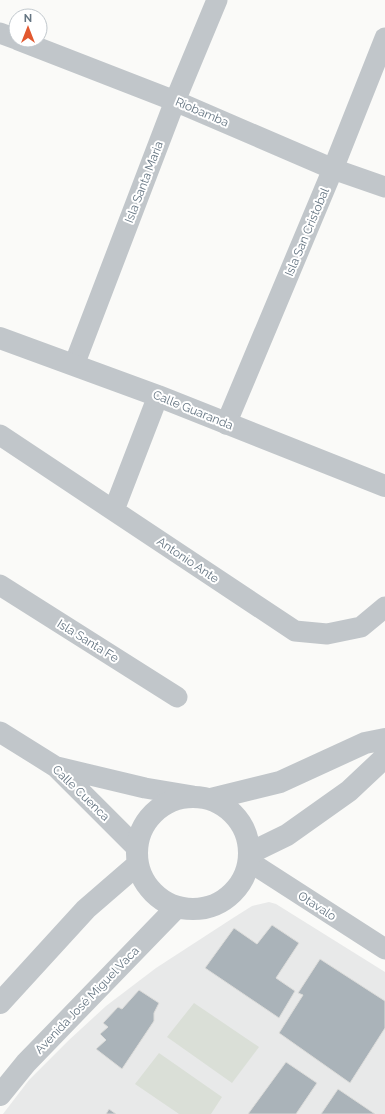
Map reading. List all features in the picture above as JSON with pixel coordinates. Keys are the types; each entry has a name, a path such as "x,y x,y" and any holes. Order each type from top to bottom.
{"street":[{"name":"Isla Santa Maria","path":"74,365 175,101 216,0"},
{"name":"Isla San Cristobal","path":"226,424 333,169 385,38"},
{"name":"Riobamba","path":"38,48 175,101 333,169 385,187"},
{"name":"Calle Guaranda","path":"0,338 158,396 385,486"},
{"path":"114,510 158,396"},
{"name":"Antonio Ante","path":"0,435 295,631 327,634 361,627 385,607"},
{"name":"Isla Santa Fe","path":"0,586 177,697"},
{"name":"Calle Cuenca","path":"0,732 56,767 137,856"},
{"path":"56,767 146,788 202,798 226,807 239,819 247,834 250,858 243,881 234,892 222,902 208,908 192,909 177,907 156,896 147,886 141,876 137,856 141,831 149,817 162,806 177,799 202,798 280,782 365,743 385,739"},
{"path":"250,858 287,835 349,791 383,759 385,754"},
{"path":"3,992 137,856"},
{"name":"Otavalo","path":"250,858 385,949"},
{"name":"Avenida José Miguel Vaca","path":"0,1095 26,1063 177,907"}],"shaded area":[{"path":"269,902 276,904 385,972 385,1114 3,1114 29,1080 106,1006 156,968 233,918 252,906"},
{"path":"194,1003 259,1047 232,1083 167,1037"},
{"path":"159,1053 222,1097 211,1114 179,1114 135,1084"}],"building":[{"path":"272,925 299,943 276,978 295,991 279,1018 205,968 234,928 257,944"},
{"path":"320,959 385,1001 385,1028 350,1083 279,1033 303,995 298,993"},
{"path":"139,990 159,1003 154,1013 154,1021 122,1069 96,1049 106,1040 100,1034 108,1027 103,1023 118,1007 122,1009"},
{"path":"286,1062 317,1083 296,1114 248,1114"},
{"path":"338,1089 375,1114 321,1114"},
{"path":"109,1109 116,1114 106,1114"}]}
